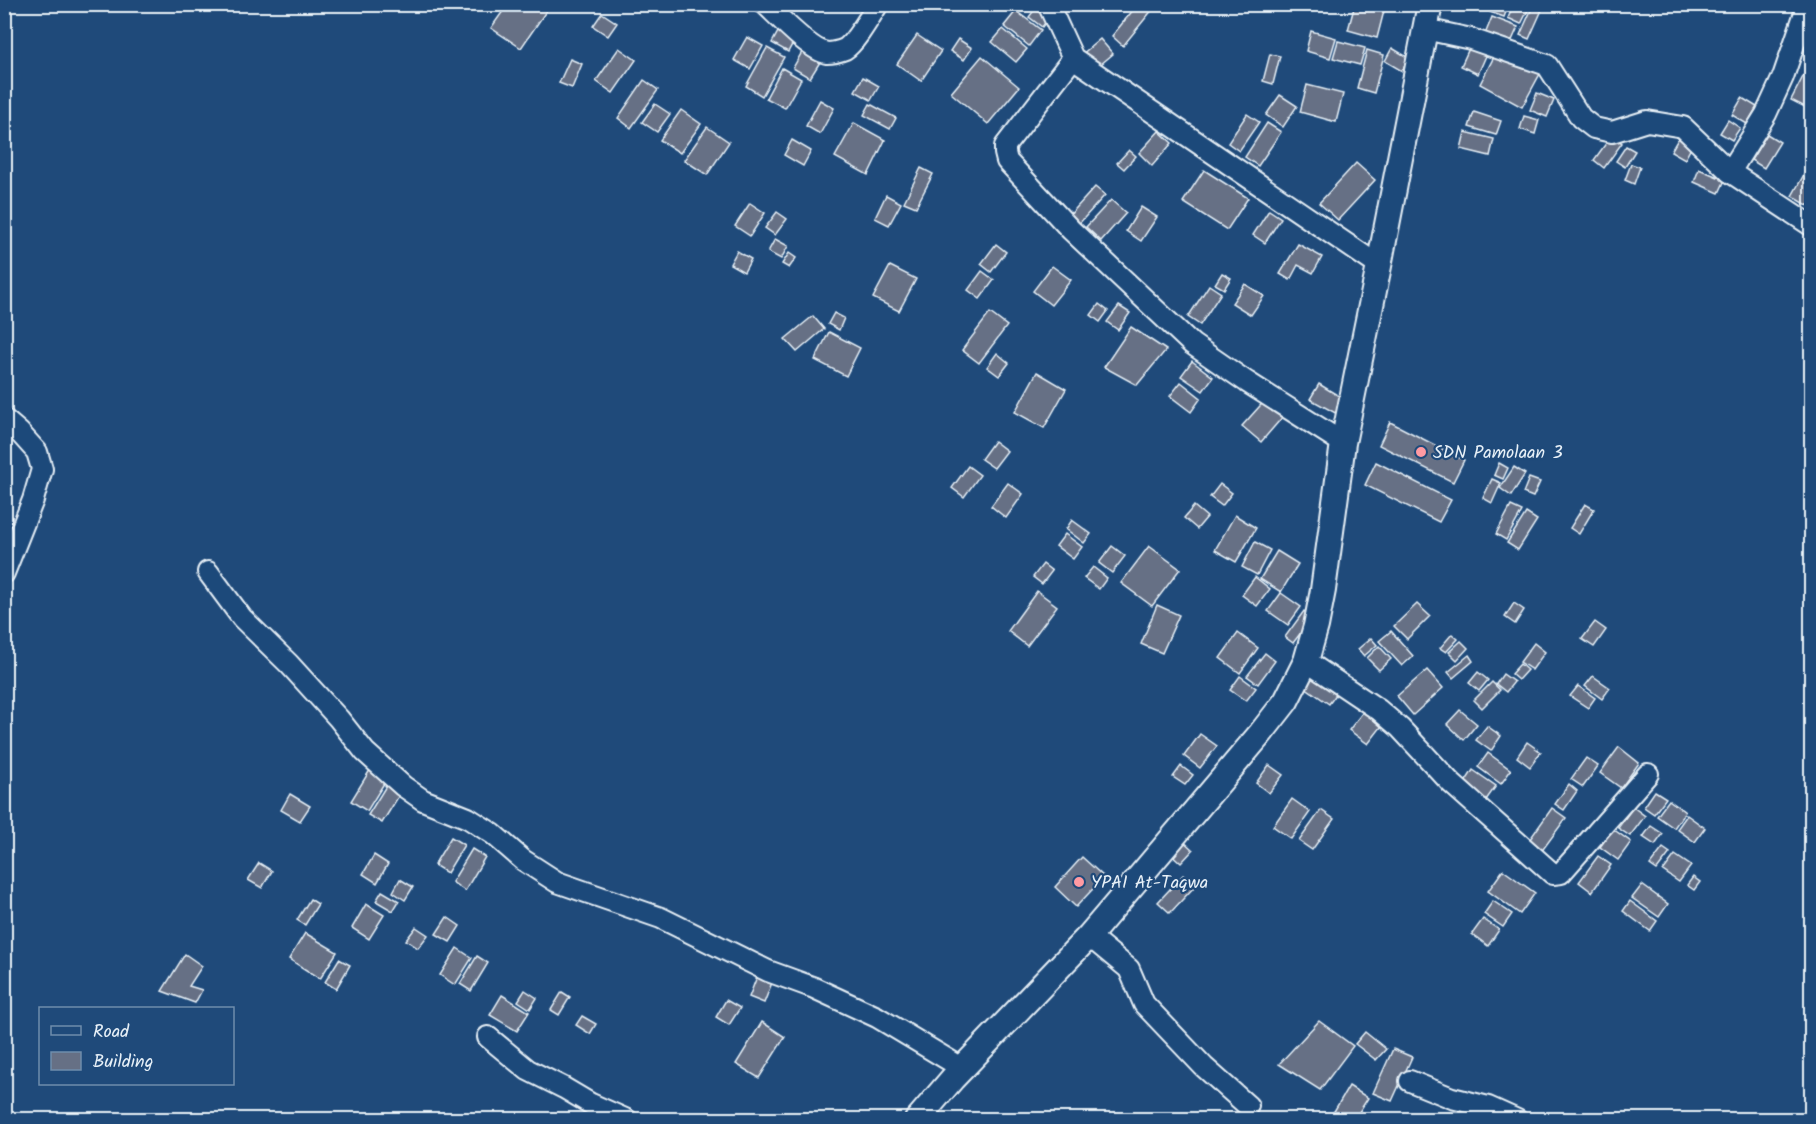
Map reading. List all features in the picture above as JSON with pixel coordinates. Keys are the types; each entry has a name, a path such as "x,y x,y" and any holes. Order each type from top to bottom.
{"street":[{"path":"765,4 802,38 826,53 847,48 878,4"},
{"path":"1048,4 1073,58 1379,266"},
{"path":"917,1119 962,1068 1089,936 1261,734 1286,701 1306,661 1323,590 1343,443 1430,4"},
{"path":"1730,172 1766,114 1783,78 1808,4"},
{"path":"1425,29 1471,39 1547,65 1581,118 1594,128 1612,132 1647,121 1683,127 1730,172 1812,226"},
{"path":"1073,58 1005,146 1007,160 1071,230 1192,344 1343,443"},
{"path":"4,419 37,452 42,469 33,500 4,573"},
{"path":"208,572 242,618 339,719 365,752 403,786 423,800 468,818 493,834 523,860 557,882 661,918 768,971 812,987 866,1012 962,1068"},
{"path":"1306,661 1379,710 1400,728 1451,783 1553,874 1561,873 1648,774"},
{"path":"1089,936 1129,969 1144,1004 1204,1066 1248,1106"},
{"path":"488,1038 528,1070 591,1104 627,1119"},
{"path":"1410,1081 1452,1098 1488,1107 1517,1119"}],"building":[{"path":"508,4 551,4 521,48 491,28"},
{"path":"1138,4 1157,4 1123,46 1112,36"},
{"path":"1355,4 1384,11 1377,38 1348,30"},
{"path":"1493,4 1509,4 1504,17 1490,12"},
{"path":"1514,4 1531,4 1521,24 1508,18"},
{"path":"1533,6 1542,10 1529,39 1520,35"},
{"path":"1035,9 1048,19 1042,27 1029,17"},
{"path":"1016,11 1041,30 1029,46 1004,26"},
{"path":"602,13 617,23 608,36 593,26"},
{"path":"1492,17 1518,27 1509,47 1484,37"},
{"path":"1003,29 1027,49 1016,62 992,42"},
{"path":"779,30 795,39 788,52 772,43"},
{"path":"1311,31 1336,38 1330,58 1306,51"},
{"path":"917,35 941,51 921,81 897,64"},
{"path":"747,37 763,46 750,69 734,60"},
{"path":"958,39 972,48 964,60 950,51"},
{"path":"1100,39 1113,54 1094,70 1081,55"},
{"path":"1338,41 1365,48 1360,65 1333,58"},
{"path":"1472,42 1489,49 1478,74 1461,66"},
{"path":"619,48 636,60 613,93 596,81"},
{"path":"767,48 784,57 762,96 746,86"},
{"path":"1392,48 1409,58 1402,71 1385,61"},
{"path":"1498,49 1541,72 1522,107 1480,84"},
{"path":"1367,50 1384,55 1374,93 1357,88"},
{"path":"802,52 820,62 810,78 793,68"},
{"path":"1270,54 1280,56 1273,84 1263,81"},
{"path":"982,56 1019,87 988,124 951,93"},
{"path":"570,59 582,64 572,88 559,83"},
{"path":"782,68 801,79 785,108 766,98"},
{"path":"1807,69 1812,72 1812,99 1807,108 1791,100"},
{"path":"863,77 879,86 871,100 855,91"},
{"path":"644,80 658,90 631,128 618,118"},
{"path":"1307,85 1343,94 1336,122 1300,112"},
{"path":"1537,93 1554,100 1547,117 1530,110"},
{"path":"1280,95 1297,106 1283,127 1266,115"},
{"path":"1742,98 1757,107 1747,124 1732,115"},
{"path":"820,100 834,108 820,134 806,126"},
{"path":"655,104 670,114 657,132 642,122"},
{"path":"870,104 896,118 890,129 864,115"},
{"path":"681,110 701,124 680,153 660,140"},
{"path":"1474,112 1501,121 1496,135 1469,127"},
{"path":"1247,114 1259,122 1239,151 1228,143"},
{"path":"1524,116 1539,120 1535,134 1520,129"},
{"path":"1728,120 1740,128 1732,140 1720,133"},
{"path":"854,123 885,140 868,175 835,157"},
{"path":"1267,123 1281,132 1258,166 1245,157"},
{"path":"707,127 729,142 707,175 684,160"},
{"path":"1159,131 1172,143 1152,166 1139,153"},
{"path":"1465,132 1494,139 1490,156 1461,149"},
{"path":"1681,134 1694,142 1685,159 1671,151"},
{"path":"1767,134 1780,142 1764,168 1751,160"},
{"path":"1612,135 1622,143 1604,168 1594,160"},
{"path":"792,140 811,151 803,166 784,155"},
{"path":"1626,146 1635,151 1625,167 1616,161"},
{"path":"1129,150 1136,156 1124,169 1117,163"},
{"path":"1356,163 1375,180 1338,220 1319,203"},
{"path":"1631,164 1640,167 1634,184 1625,180"},
{"path":"921,168 933,174 916,207 904,202"},
{"path":"1699,169 1725,180 1719,193 1694,182"},
{"path":"1204,170 1248,198 1227,230 1183,202"},
{"path":"1806,171 1812,174 1812,201 1809,206 1792,196"},
{"path":"1095,187 1105,195 1076,227 1067,218"},
{"path":"886,195 901,203 889,225 875,218"},
{"path":"1111,200 1126,213 1101,241 1086,227"},
{"path":"750,203 765,213 750,236 735,226"},
{"path":"1141,207 1157,217 1141,241 1126,231"},
{"path":"1269,210 1281,218 1265,243 1253,235"},
{"path":"777,212 787,219 775,235 765,228"},
{"path":"775,239 788,246 781,259 768,252"},
{"path":"996,244 1006,252 991,272 981,264"},
{"path":"1298,244 1322,257 1313,273 1298,265 1290,280 1280,274"},
{"path":"737,251 751,259 744,272 730,264"},
{"path":"789,253 796,258 789,268 782,264"},
{"path":"890,266 916,279 899,311 873,298"},
{"path":"1052,266 1071,280 1051,305 1033,291"},
{"path":"982,271 994,280 980,299 968,290"},
{"path":"1222,273 1231,278 1224,289 1215,284"},
{"path":"1245,284 1264,296 1251,315 1232,303"},
{"path":"1209,285 1221,293 1200,325 1188,317"},
{"path":"1099,304 1108,311 1100,322 1091,315"},
{"path":"1119,306 1130,313 1118,330 1107,322"},
{"path":"834,313 844,318 839,330 828,324"},
{"path":"990,313 1007,326 979,363 962,350"},
{"path":"813,316 824,329 797,352 785,339"},
{"path":"1131,327 1166,350 1137,385 1104,367"},
{"path":"829,332 860,348 846,376 815,360"},
{"path":"997,353 1009,363 999,376 987,367"},
{"path":"1192,361 1213,377 1203,391 1181,376"},
{"path":"1037,372 1066,389 1044,428 1015,412"},
{"path":"1181,382 1201,398 1191,412 1170,396"},
{"path":"1319,384 1347,401 1339,415 1310,399"},
{"path":"1268,397 1286,413 1261,442 1242,426"},
{"name":"SDN Pamolaan 3","path":"1390,422 1464,460 1453,482 1379,445"},
{"path":"994,441 1007,451 994,468 981,459"},
{"name":"SDN Pamolaan 3","path":"1376,462 1451,500 1439,522 1365,485"},
{"path":"1499,463 1508,468 1503,479 1494,475"},
{"path":"968,466 980,475 964,497 952,488"},
{"path":"1514,467 1525,474 1511,496 1500,488"},
{"path":"1529,478 1540,482 1533,497 1523,493"},
{"path":"1492,479 1501,483 1492,503 1483,498"},
{"path":"1008,483 1023,494 1006,518 991,506"},
{"path":"1220,484 1232,493 1222,506 1210,497"},
{"path":"1585,504 1594,509 1579,534 1570,528"},
{"path":"1194,506 1207,517 1197,529 1184,518"},
{"path":"1511,506 1522,511 1506,540 1496,534"},
{"path":"1526,513 1537,520 1518,550 1507,543"},
{"path":"1235,515 1256,528 1236,562 1215,550"},
{"path":"1072,520 1091,534 1084,543 1066,529"},
{"path":"1065,534 1082,547 1073,559 1056,546"},
{"path":"1255,542 1270,550 1257,575 1242,567"},
{"path":"1112,546 1125,556 1112,573 1099,563"},
{"path":"1149,546 1180,569 1152,606 1121,583"},
{"path":"1277,551 1298,564 1281,592 1260,579"},
{"path":"1043,564 1052,571 1042,584 1033,577"},
{"path":"1093,567 1107,578 1099,589 1084,578"},
{"path":"1255,577 1270,589 1257,606 1242,595"},
{"path":"1037,591 1057,606 1027,646 1008,631"},
{"path":"1281,593 1301,607 1288,625 1268,611"},
{"path":"1514,603 1524,610 1515,624 1505,617"},
{"path":"1417,604 1430,616 1407,639 1394,626"},
{"path":"1157,605 1179,615 1162,653 1141,644"},
{"path":"1304,611 1312,618 1293,643 1285,637"},
{"path":"1595,622 1606,630 1594,647 1582,639"},
{"path":"1391,631 1413,656 1402,666 1379,641"},
{"path":"1238,633 1258,648 1240,673 1220,658"},
{"path":"1452,634 1458,639 1446,652 1440,648"},
{"path":"1371,638 1377,645 1364,656 1358,649"},
{"path":"1461,641 1468,648 1457,660 1449,652"},
{"path":"1534,643 1545,652 1532,670 1520,662"},
{"path":"1379,646 1391,659 1379,670 1367,658"},
{"path":"1265,653 1275,661 1258,684 1247,676"},
{"path":"1469,655 1473,661 1453,678 1448,672"},
{"path":"1520,664 1527,670 1518,680 1511,674"},
{"path":"1427,670 1443,688 1413,715 1397,696"},
{"path":"1316,671 1340,689 1329,704 1305,687"},
{"path":"1478,672 1488,680 1479,691 1469,683"},
{"path":"1503,674 1514,682 1506,692 1496,684"},
{"path":"1240,676 1256,688 1246,701 1230,690"},
{"path":"1593,676 1610,688 1602,699 1585,686"},
{"path":"1492,682 1500,690 1482,708 1474,700"},
{"path":"1578,686 1595,698 1588,708 1570,696"},
{"path":"1366,708 1385,722 1368,744 1349,730"},
{"path":"1460,710 1477,724 1464,740 1447,724"},
{"path":"1487,726 1501,736 1491,751 1476,740"},
{"path":"1200,734 1217,746 1200,768 1184,756"},
{"path":"1527,742 1541,752 1530,767 1517,757"},
{"path":"1619,747 1639,763 1621,788 1600,773"},
{"path":"1488,753 1511,770 1501,784 1478,767"},
{"path":"1586,758 1598,766 1583,787 1571,779"},
{"path":"1269,765 1283,775 1269,793 1256,783"},
{"path":"1181,766 1193,775 1185,785 1173,777"},
{"path":"370,770 386,780 367,811 351,801"},
{"path":"1473,770 1496,786 1486,800 1464,784"},
{"path":"389,781 403,789 382,823 368,815"},
{"path":"1569,784 1577,791 1564,810 1555,804"},
{"path":"1655,791 1666,798 1654,814 1644,807"},
{"path":"290,794 310,806 300,821 281,810"},
{"path":"1292,799 1310,812 1291,839 1273,826"},
{"path":"1669,800 1685,812 1674,828 1657,816"},
{"path":"1633,807 1645,816 1630,836 1618,828"},
{"path":"1552,808 1566,818 1538,856 1525,846"},
{"path":"1321,810 1334,819 1312,850 1299,841"},
{"path":"1687,815 1705,828 1695,842 1677,829"},
{"path":"1651,826 1663,834 1655,845 1643,837"},
{"path":"1613,829 1631,842 1618,860 1600,847"},
{"path":"451,837 464,845 447,873 434,865"},
{"path":"1180,838 1193,850 1181,863 1168,851"},
{"path":"1663,848 1670,853 1657,870 1650,865"},
{"path":"472,849 485,857 465,891 452,882"},
{"path":"374,855 388,864 377,883 363,874"},
{"path":"1675,855 1691,866 1679,882 1663,871"},
{"path":"1598,856 1611,865 1592,892 1579,882"},
{"name":"YPAI At-Taqwa","path":"1082,857 1104,877 1076,907 1055,887"},
{"path":"259,863 272,871 262,888 248,880"},
{"path":"1503,870 1535,893 1520,914 1488,891"},
{"path":"1183,875 1195,886 1170,913 1158,902"},
{"path":"1693,877 1700,882 1694,890 1687,885"},
{"path":"400,879 413,887 405,900 393,892"},
{"path":"1642,885 1668,904 1659,917 1632,898"},
{"path":"382,891 399,901 393,911 376,901"},
{"path":"310,899 318,904 305,925 297,920"},
{"path":"1493,901 1512,914 1503,927 1484,914"},
{"path":"1630,901 1657,921 1650,931 1623,911"},
{"path":"366,904 384,915 369,939 352,928"},
{"path":"447,917 460,926 450,942 436,934"},
{"path":"1483,919 1499,930 1488,946 1472,934"},
{"path":"416,927 428,935 418,948 406,940"},
{"path":"305,933 337,952 320,979 289,959"},
{"path":"457,948 472,958 455,985 440,975"},
{"path":"185,954 202,966 189,986 202,990 195,1003 162,991"},
{"path":"477,956 488,963 471,991 460,984"},
{"path":"339,959 350,965 336,989 325,982"},
{"path":"760,969 775,975 764,1003 749,997"},
{"path":"525,990 537,998 530,1009 518,1001"},
{"path":"562,992 570,997 559,1015 551,1010"},
{"path":"502,995 529,1012 517,1031 490,1015"},
{"path":"726,1000 740,1008 729,1025 716,1017"},
{"path":"582,1016 596,1024 590,1034 576,1025"},
{"path":"1319,1021 1353,1046 1320,1090 1279,1064"},
{"path":"762,1022 785,1037 759,1078 736,1064"},
{"path":"1365,1032 1386,1049 1376,1060 1355,1044"},
{"path":"1393,1049 1412,1057 1392,1101 1373,1093"},
{"path":"1349,1086 1368,1098 1354,1120 1343,1120 1333,1113"}],"place":[{"name":"SDN Pamolaan 3","path":"1421,452"},
{"name":"YPAI At-Taqwa","path":"1079,882"}]}
